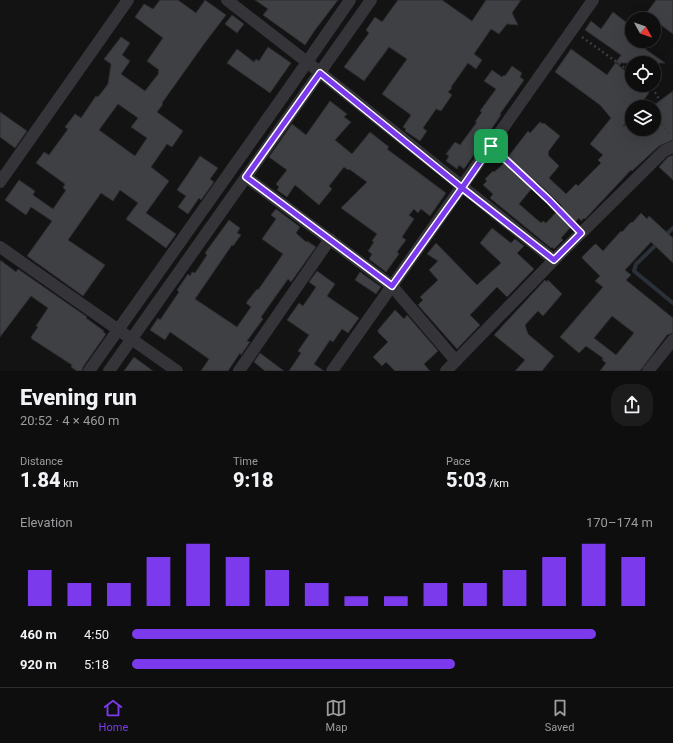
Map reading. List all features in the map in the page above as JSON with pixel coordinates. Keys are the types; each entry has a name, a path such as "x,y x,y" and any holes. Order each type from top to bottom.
{"street":[{"path":"0,182 128,0"},
{"path":"227,0 307,62 462,188 554,260"},
{"path":"90,371 350,0"},
{"path":"109,371 371,0"},
{"path":"332,371 593,0"},
{"path":"446,371 554,260 664,151 673,147"},
{"path":"246,177 392,286 456,361"},
{"path":"239,371 330,239"},
{"path":"0,247 177,371"},
{"path":"648,371 673,340"}],"path":[{"path":"572,30 625,68"},
{"path":"661,121 673,141"},
{"path":"491,146 549,200 581,233"}],"building":[{"path":"160,0 178,0 196,13 205,0 226,15 157,112 183,131 172,147 167,144 151,167 169,181 146,213 176,234 166,248 126,219 138,203 120,190 113,201 101,193 68,240 105,265 83,296 27,256 52,221 31,207 26,215 5,200 19,180 35,191 33,195 53,209 66,190 63,188 65,184 36,163 44,152 49,155 68,129 65,127 75,114 81,118 96,96 98,97 108,84 111,64 104,59 121,37 130,43 122,55 130,61 121,74 145,91 159,73 159,70 147,61 163,38 135,17 144,4 153,9","holes":["118,104 138,118 131,127 147,138 135,156 99,130"]},
{"path":"255,0 338,0 305,45 263,15 268,9"},
{"path":"398,0 442,0 472,21 486,0 521,0 512,13 518,25 507,24 499,34 491,29 474,54 482,60 476,69 468,63 448,92 452,95 441,111 436,109 423,128 427,131 420,141 405,131 406,129 403,127 411,115 382,94 407,59 389,47 364,81 344,67 369,33 366,30 375,17 382,22"},
{"path":"656,0 673,0 673,34 661,25 661,12 647,12"},
{"path":"613,12 625,21 625,48 644,48 655,56 625,56 625,63 616,63 625,71 625,92 649,93 644,100 625,100 625,124 623,126 625,125 625,136 661,136 661,100 673,91 673,140 659,146 632,171 631,170 585,219 584,218 581,221 579,218 561,238 563,240 554,249 490,198 493,194 483,185 487,181 485,179 501,166 528,131 530,133 540,122 543,124 544,123 560,136 548,152 548,155 559,166 549,178 566,194 576,184 578,186 601,163 598,160 603,155 590,144 611,118 600,105 555,72 571,49 607,75 621,55 585,30 591,21 601,29","holes":["537,182 562,206 546,223 543,221 541,223 519,204"]},
{"path":"232,15 244,24 237,33 225,24"},
{"path":"268,47 291,63 270,93 227,63 237,49 254,62 256,59 259,61"},
{"path":"512,66 522,73 520,77 524,80 464,169 459,165 457,169 446,161 449,156 446,154 455,142 460,145 477,122 475,122 482,112 480,111 496,89 484,81 492,70 502,77 504,75 505,76"},
{"path":"330,101 347,114 344,117 351,122 335,140 352,154 370,132 389,147 387,149 446,193 430,216 421,209 418,213 414,209 409,215 414,219 402,237 406,240 397,252 399,254 386,272 369,259 372,254 368,251 377,234 341,208 367,182 344,167 329,186 332,189 319,205 295,185 287,197 277,190 279,187 276,184 287,170 269,157 292,124 306,135"},
{"path":"0,112 27,131 15,148 0,137"},
{"path":"673,155 673,180 659,167 668,157"},
{"path":"200,156 218,168 210,179 214,182 201,200 199,198 188,214 178,207 186,196 177,190"},
{"path":"276,209 300,227 296,233 306,242 307,241 316,247 291,282 288,279 261,317 263,319 247,341 250,342 241,355 240,353 228,371 201,371 209,359 170,332 165,340 150,330 158,318 160,320 179,292 177,290 188,274 190,276 192,272 195,273 207,255 205,253 229,220 240,228 237,233 241,235 233,246 232,245 195,299 237,327 251,307 246,303 257,289 258,290 283,254 262,239 276,219 271,215"},
{"path":"641,213 647,219 649,216 673,238 673,263 651,242 625,270 631,275 626,280 673,318 673,333 667,335 640,371 600,371 606,363 602,360 603,358 586,346 579,353 560,337 603,287 595,281 600,276 582,257 596,244 603,251 621,231 622,232 631,222 632,223","holes":["612,316 634,333 616,355 594,338"]},
{"path":"492,228 511,243 515,239 524,246 517,253 534,269 507,297 497,287 470,315 480,325 457,349 418,305 423,300 420,297 438,280 429,270 438,261 427,254 436,243 477,285 501,263 480,243"},
{"path":"0,260 16,272 18,269 87,317 86,318 104,331 103,332 106,334 83,367 82,371 77,371 71,367 72,365 32,339 31,337 38,327 36,326 48,308 31,296 0,337"},
{"path":"317,271 335,284 327,296 359,318 348,333 342,329 333,342 330,340 314,364 324,371 289,371 301,353 298,351 309,335 287,320 299,303 303,306 316,287 309,282"},
{"path":"360,272 381,287 376,294 355,280"},
{"path":"545,280 547,282 548,280 562,294 543,316 538,311 525,325 528,334 554,356 542,371 515,371 525,360 494,335"},
{"path":"395,310 404,319 407,315 438,351 424,364 430,371 395,371 386,362 382,366 373,357 388,342 378,332 378,330"},
{"path":"260,353 284,371 265,371 254,362"},
{"path":"134,357 153,371 124,371"}],"waterway":[{"path":"664,237 673,228"},
{"path":"658,243 636,264 634,271 673,303"}],"route":[{"path":"491,146 462,188 320,73 246,177 392,286 462,188 554,260 581,233 549,200 491,146"}]}
